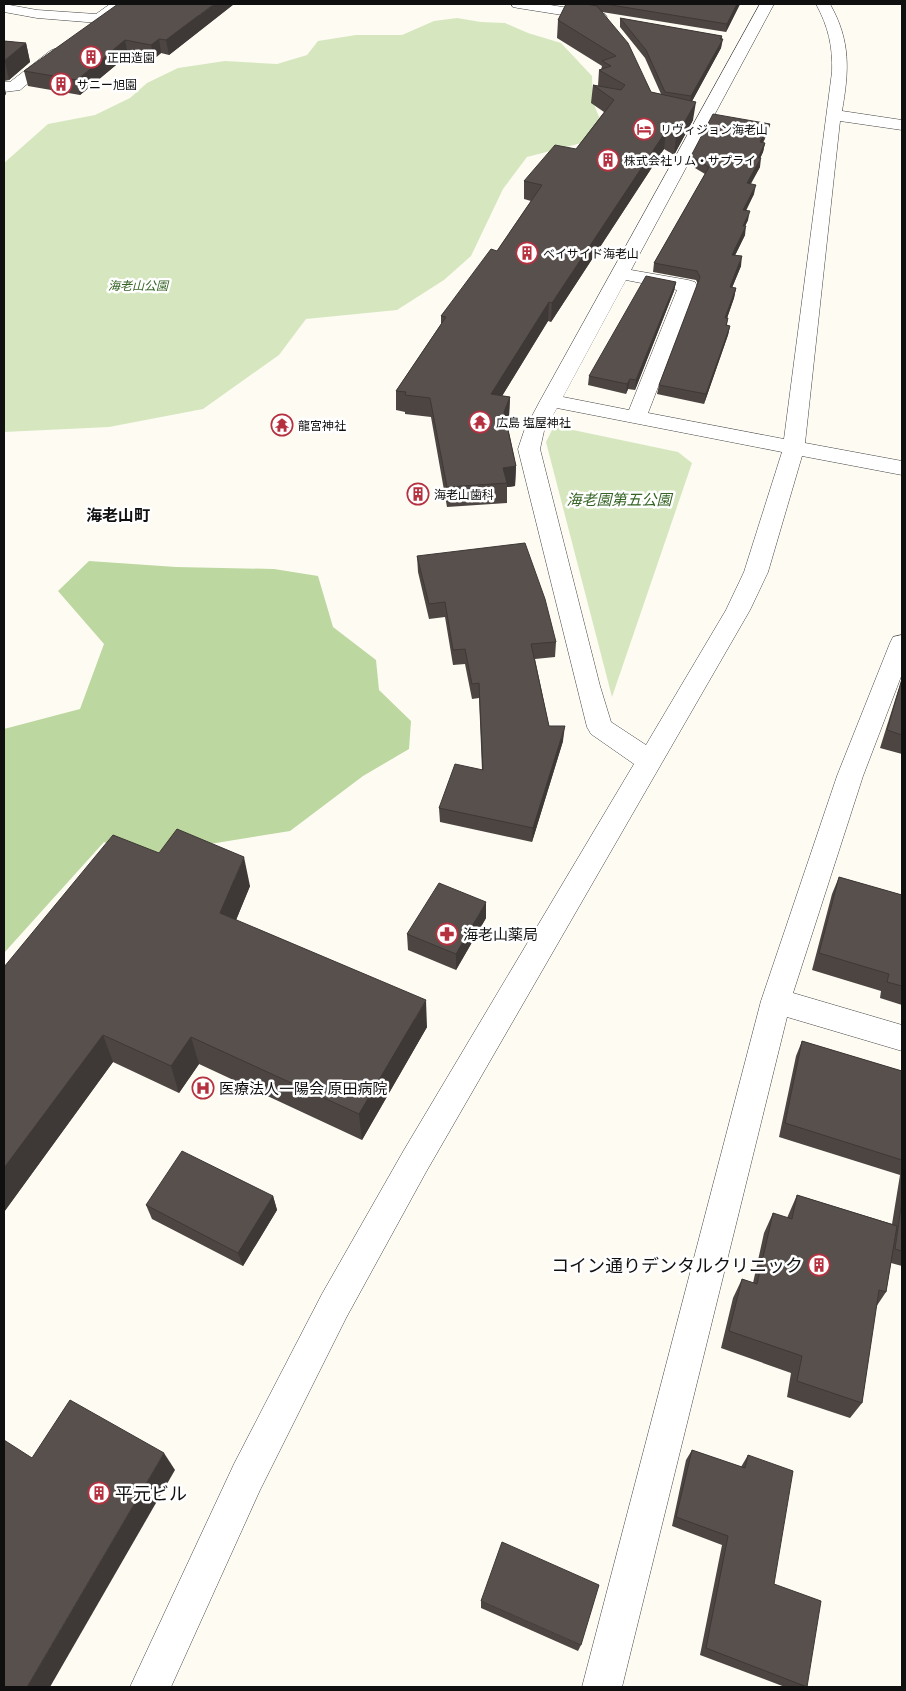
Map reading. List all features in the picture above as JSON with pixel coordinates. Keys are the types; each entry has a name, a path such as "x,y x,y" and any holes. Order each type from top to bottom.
{"street":[{"path":"83,31 119,4"},
{"path":"518,4 609,22"},
{"path":"650,761 600,727 529,449 534,431 619,273 736,40 767,4"},
{"path":"150,1687 247,1477 334,1306 415,1161 738,610 756,572 794,447 833,115 839,86 840,52 837,30 822,4"},
{"path":"4,8 37,14 99,18"},
{"path":"4,87 14,87 68,44"},
{"path":"833,115 902,125"},
{"path":"619,273 688,286 636,417"},
{"path":"550,401 902,468"},
{"path":"602,1687 776,1001 850,776 902,643"},
{"path":"776,1001 902,1038"}],"green space":[{"name":"海老山公園","path":"457,18 505,23 528,33 561,43 592,76 593,102 603,127 597,139 527,157 503,189 471,256 444,280 397,310 306,319 279,355 203,409 109,427 4,432 4,163 48,124 95,115 130,98 147,83 178,68 225,61 277,64 307,55 318,41 356,35 402,35 434,21"},
{"name":"海老園第五公園","path":"554,426 678,452 692,463 612,697 546,442"},
{"path":"89,561 176,567 274,569 318,576 333,627 376,660 379,690 411,721 409,749 363,776 290,831 185,848 168,867 104,842 4,953 4,729 80,709 104,644 58,591"}],"building":[{"path":"118,4 214,4 166,40 159,39 151,45 125,40 77,80 24,71"},
{"path":"566,4 597,6 628,43 651,92 696,102 676,137 666,131 552,303 549,302 491,394 510,397 504,412 516,466 503,468 507,483 447,487 430,398 405,395 406,392 396,391 446,317 441,316 491,249 497,251 542,185 524,181 555,145 576,149 614,100 593,85 621,90 625,85 599,70 611,66 602,61 616,56 558,20"},
{"path":"605,4 737,4 727,24"},
{"path":"620,18 722,36 720,39 723,39 691,96 665,92 646,50"},
{"path":"4,41 26,43 4,61"},
{"path":"713,114 770,124 760,142 765,143 758,158 761,158 747,183 756,185 743,210 750,211 743,226 746,226 732,255 742,256 730,287 736,288 725,318 728,318 726,325 730,326 706,394 659,385 700,277 697,271 654,263 709,167 691,156"},
{"path":"646,276 676,282 636,380 630,379 627,384 589,376"},
{"path":"525,543 545,599 556,642 531,644 549,726 565,726 533,828 439,808 455,764 483,770 479,683 472,684 465,649 453,650 445,602 429,604 417,556"},
{"path":"902,679 902,735 887,730"},
{"path":"177,829 244,857 220,913 426,1000 359,1114 191,1037 171,1066 103,1035 4,1168 4,967 113,835 159,853"},
{"path":"839,877 902,895 902,986 887,982 889,974 819,953"},
{"name":"海老山薬局","path":"439,883 486,902 456,954 407,934"},
{"path":"802,1041 902,1071 902,1160 785,1123"},
{"path":"182,1151 273,1196 238,1253 146,1205"},
{"path":"797,1195 897,1226 886,1292 879,1290 862,1403 797,1381 802,1356 729,1331 742,1279 757,1284 773,1213 792,1219"},
{"path":"902,1200 902,1251 895,1249"},
{"path":"70,1400 164,1453 27,1687 4,1687 4,1440 32,1458"},
{"path":"692,1450 745,1468 748,1455 793,1471 774,1584 821,1601 807,1687 706,1648 728,1536 676,1517"},
{"path":"502,1542 599,1585 581,1645 481,1601"}],"place":[{"name":"正田造園","path":"91,57"},
{"name":"サニー旭園","path":"61,84"},
{"name":"リヴィジョン海老山","path":"644,129"},
{"name":"株式会社リム・サプライ","path":"608,160"},
{"name":"ベイサイド海老山","path":"527,253"},
{"name":"広島 塩屋神社","path":"480,422"},
{"name":"龍宮神社","path":"282,425"},
{"name":"海老山歯科","path":"418,494"},
{"name":"海老山薬局","path":"447,934"},
{"name":"医療法人一陽会 原田病院","path":"203,1088"},
{"name":"コイン通りデンタルクリニック","path":"819,1265"},
{"name":"平元ビル","path":"99,1493"}],"district":[{"name":"海老山町","path":"118,515"}]}
